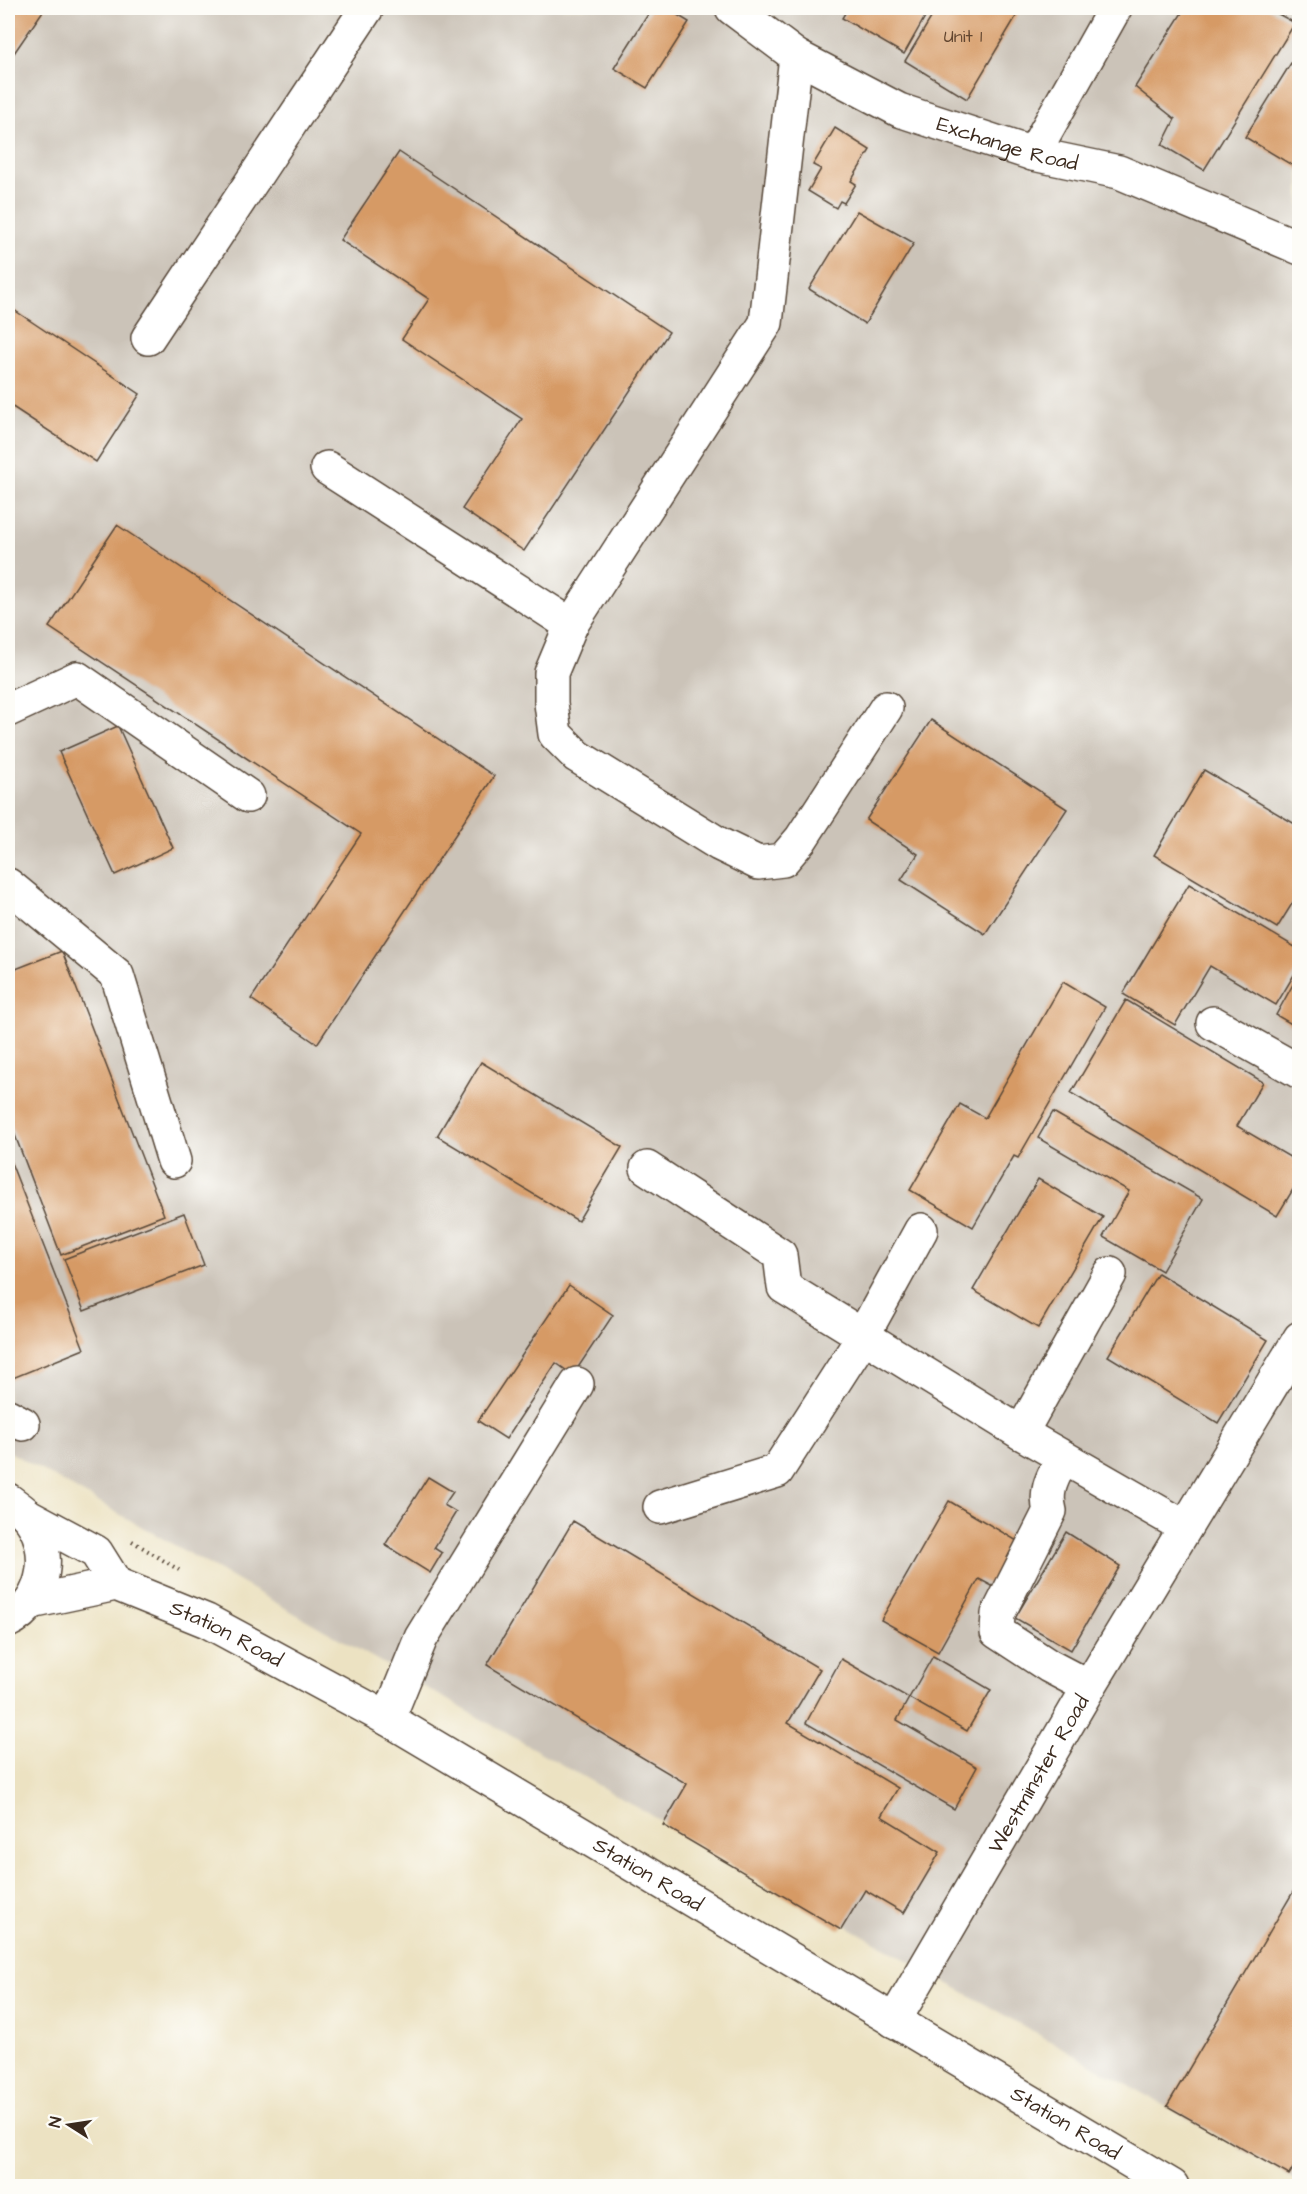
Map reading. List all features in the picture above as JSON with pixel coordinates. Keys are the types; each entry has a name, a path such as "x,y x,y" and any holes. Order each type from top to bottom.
{"street":[{"path":"148,338 367,8"},
{"path":"1033,154 1115,8"},
{"name":"Exchange Road","path":"742,11 796,56 898,110 1033,154 1119,171 1299,248"},
{"path":"796,56 766,323 572,625 551,673 551,703 555,734 577,756 719,844 758,863 783,860 801,838 886,708"},
{"path":"327,468 572,625"},
{"path":"8,710 77,678 248,796"},
{"path":"8,885 117,975 174,1161"},
{"path":"1213,1023 1299,1072"},
{"path":"647,1168 780,1255 784,1287 1021,1433 1185,1527"},
{"path":"850,1328 921,1230"},
{"path":"1021,1433 1110,1274"},
{"path":"660,1508 777,1471 856,1348 850,1328"},
{"name":"Westminster Road","path":"894,2021 1089,1687 1299,1338"},
{"path":"387,1719 421,1638 577,1384"},
{"path":"1063,1457 1046,1498 1050,1510 998,1614 997,1632 1049,1666 1089,1687"},
{"path":"17,1507 96,1552 116,1584 19,1612"},
{"path":"17,1507 40,1539 44,1558 42,1581 19,1612"},
{"name":"Station Road","path":"116,1584 207,1621 387,1719 1172,2187"}],"shaded area":[{"path":"8,8 1299,8 1299,2182 8,1451"}],"building":[{"path":"8,8 45,8 12,56 8,52"},
{"path":"652,8 666,8 689,22 647,88 614,68"},
{"path":"848,8 930,8 904,54 842,18"},
{"path":"937,8 1016,8 1020,10 967,99 905,61"},
{"path":"1185,8 1267,8 1295,23 1204,170 1162,145 1175,119 1135,87"},
{"path":"1291,63 1300,68 1300,170 1245,137"},
{"path":"835,128 870,150 851,181 856,184 844,203 840,201 836,208 808,191 821,169 813,165"},
{"path":"399,152 669,332 524,551 462,509 522,419 402,339 429,299 340,240"},
{"path":"857,211 914,243 865,324 809,289"},
{"path":"11,308 140,394 96,462 8,404 8,313"},
{"path":"117,525 494,776 317,1044 251,999 361,834 49,627"},
{"path":"931,720 1067,809 985,934 901,880 918,854 866,820"},
{"path":"118,726 173,848 115,875 59,752"},
{"path":"1204,770 1300,827 1300,891 1277,928 1154,855"},
{"path":"1189,884 1300,950 1300,965 1276,1005 1210,966 1175,1025 1123,994"},
{"path":"62,951 164,1215 61,1255 8,1117 8,972"},
{"path":"1300,972 1300,1029 1276,1015"},
{"path":"1063,982 1105,1007 1018,1158 1014,1156 973,1227 910,1190 960,1104 985,1118"},
{"path":"1126,1000 1263,1082 1237,1126 1300,1163 1300,1178 1277,1216 1071,1093"},
{"path":"481,1062 622,1147 578,1221 437,1136"},
{"path":"1053,1112 1203,1199 1162,1271 1103,1237 1129,1191 1038,1138"},
{"path":"8,1155 84,1349 8,1380"},
{"path":"1038,1179 1103,1217 1038,1328 973,1290"},
{"path":"184,1213 204,1265 84,1311 64,1259"},
{"path":"1158,1273 1268,1340 1218,1423 1108,1356"},
{"path":"569,1285 613,1315 573,1375 556,1363 506,1439 478,1421"},
{"path":"428,1477 453,1492 444,1505 456,1512 434,1548 442,1553 430,1573 385,1545"},
{"path":"949,1501 1019,1542 994,1587 979,1579 938,1652 881,1620"},
{"path":"573,1521 820,1669 788,1723 898,1788 881,1816 940,1852 904,1913 865,1890 841,1930 663,1825 687,1784 487,1665"},
{"path":"1066,1532 1120,1566 1071,1650 1015,1618"},
{"path":"933,1656 991,1690 967,1731 909,1698"},
{"path":"841,1659 909,1698 897,1720 977,1767 954,1809 806,1723"},
{"path":"1300,1880 1300,2157 1289,2175 1167,2106"}]}
